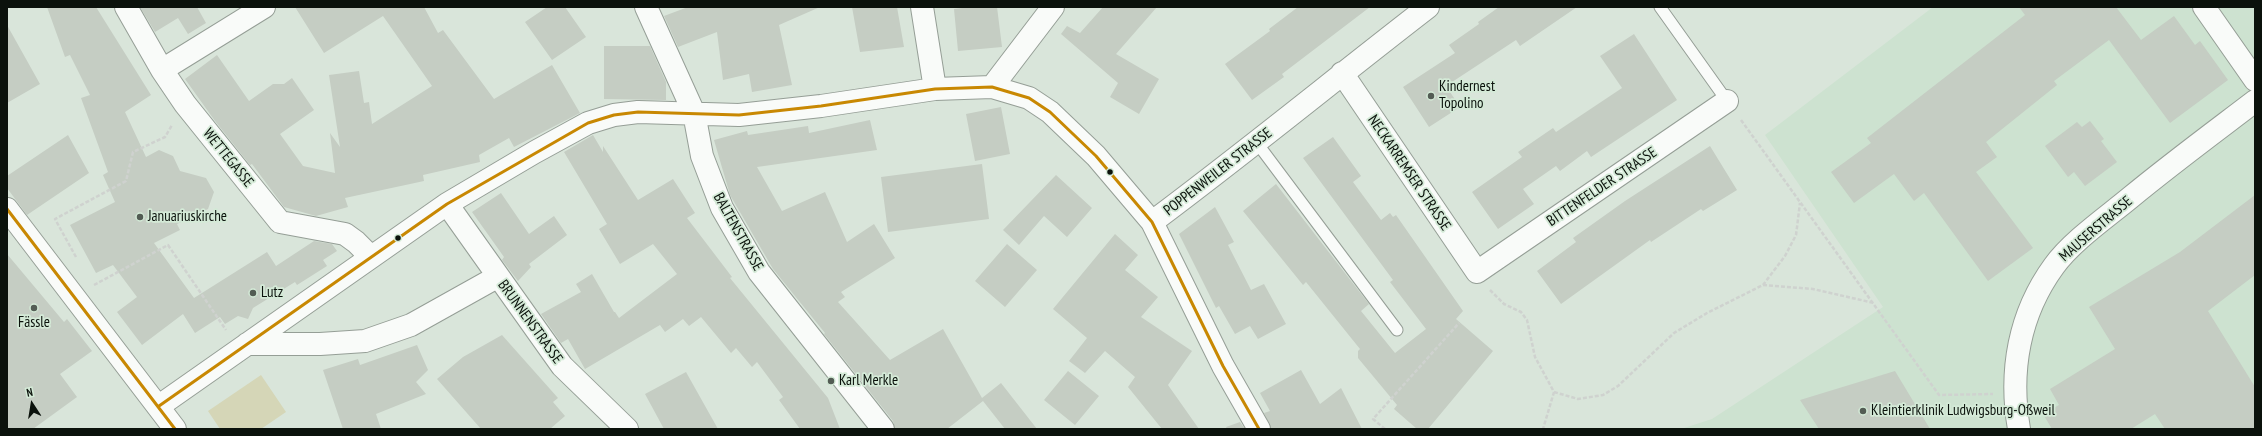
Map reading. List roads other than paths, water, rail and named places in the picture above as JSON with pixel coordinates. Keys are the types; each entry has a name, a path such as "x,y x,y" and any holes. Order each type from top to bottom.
{"street":[{"name":"WETTEGASSE","path":"126,7 162,70 190,110 280,222 345,234 356,242 371,257"},
{"path":"162,70 264,7"},
{"name":"BALTENSTRASSE","path":"646,7 694,113 702,156 722,208 742,244 759,272 883,429"},
{"path":"922,7 935,89"},
{"path":"992,87 1053,7"},
{"name":"POPPENWEILER STRASSE","path":"1260,429 1223,366 1152,222 1257,143 1342,73 1428,7"},
{"path":"2204,7 2255,80"},
{"name":"NECKARREMSER STRASSE","path":"1342,73 1477,272"},
{"path":"159,406 447,204 503,170 588,123 614,115 638,112 739,115 774,112 935,89 992,87 1029,98 1050,112 1096,156 1152,222"},
{"name":"BITTENFELDER STRASSE","path":"1477,272 1727,101"},
{"name":"MAUSERSTRASSE","path":"2019,429 2014,393 2015,364 2030,306 2054,265 2090,231 2163,171 2255,101"},
{"name":"BRUNNENSTRASSE","path":"447,204 497,277 562,366 627,429"},
{"path":"7,209 159,406 175,429"},
{"path":"243,347 365,341 410,325 497,277"}],"lane":[{"path":"1660,7 1727,101"},
{"path":"1257,143 1397,330"}],"place":[{"name":"Kindernest Topolino","path":"1431,96"},
{"name":"Januariuskirche","path":"140,217"},
{"name":"Lutz","path":"253,293"},
{"name":"Fässle","path":"34,308"},
{"name":"Karl Merkle","path":"831,381"},
{"name":"Kleintierklinik Ludwigsburg-Oßweil","path":"1863,411"}]}
